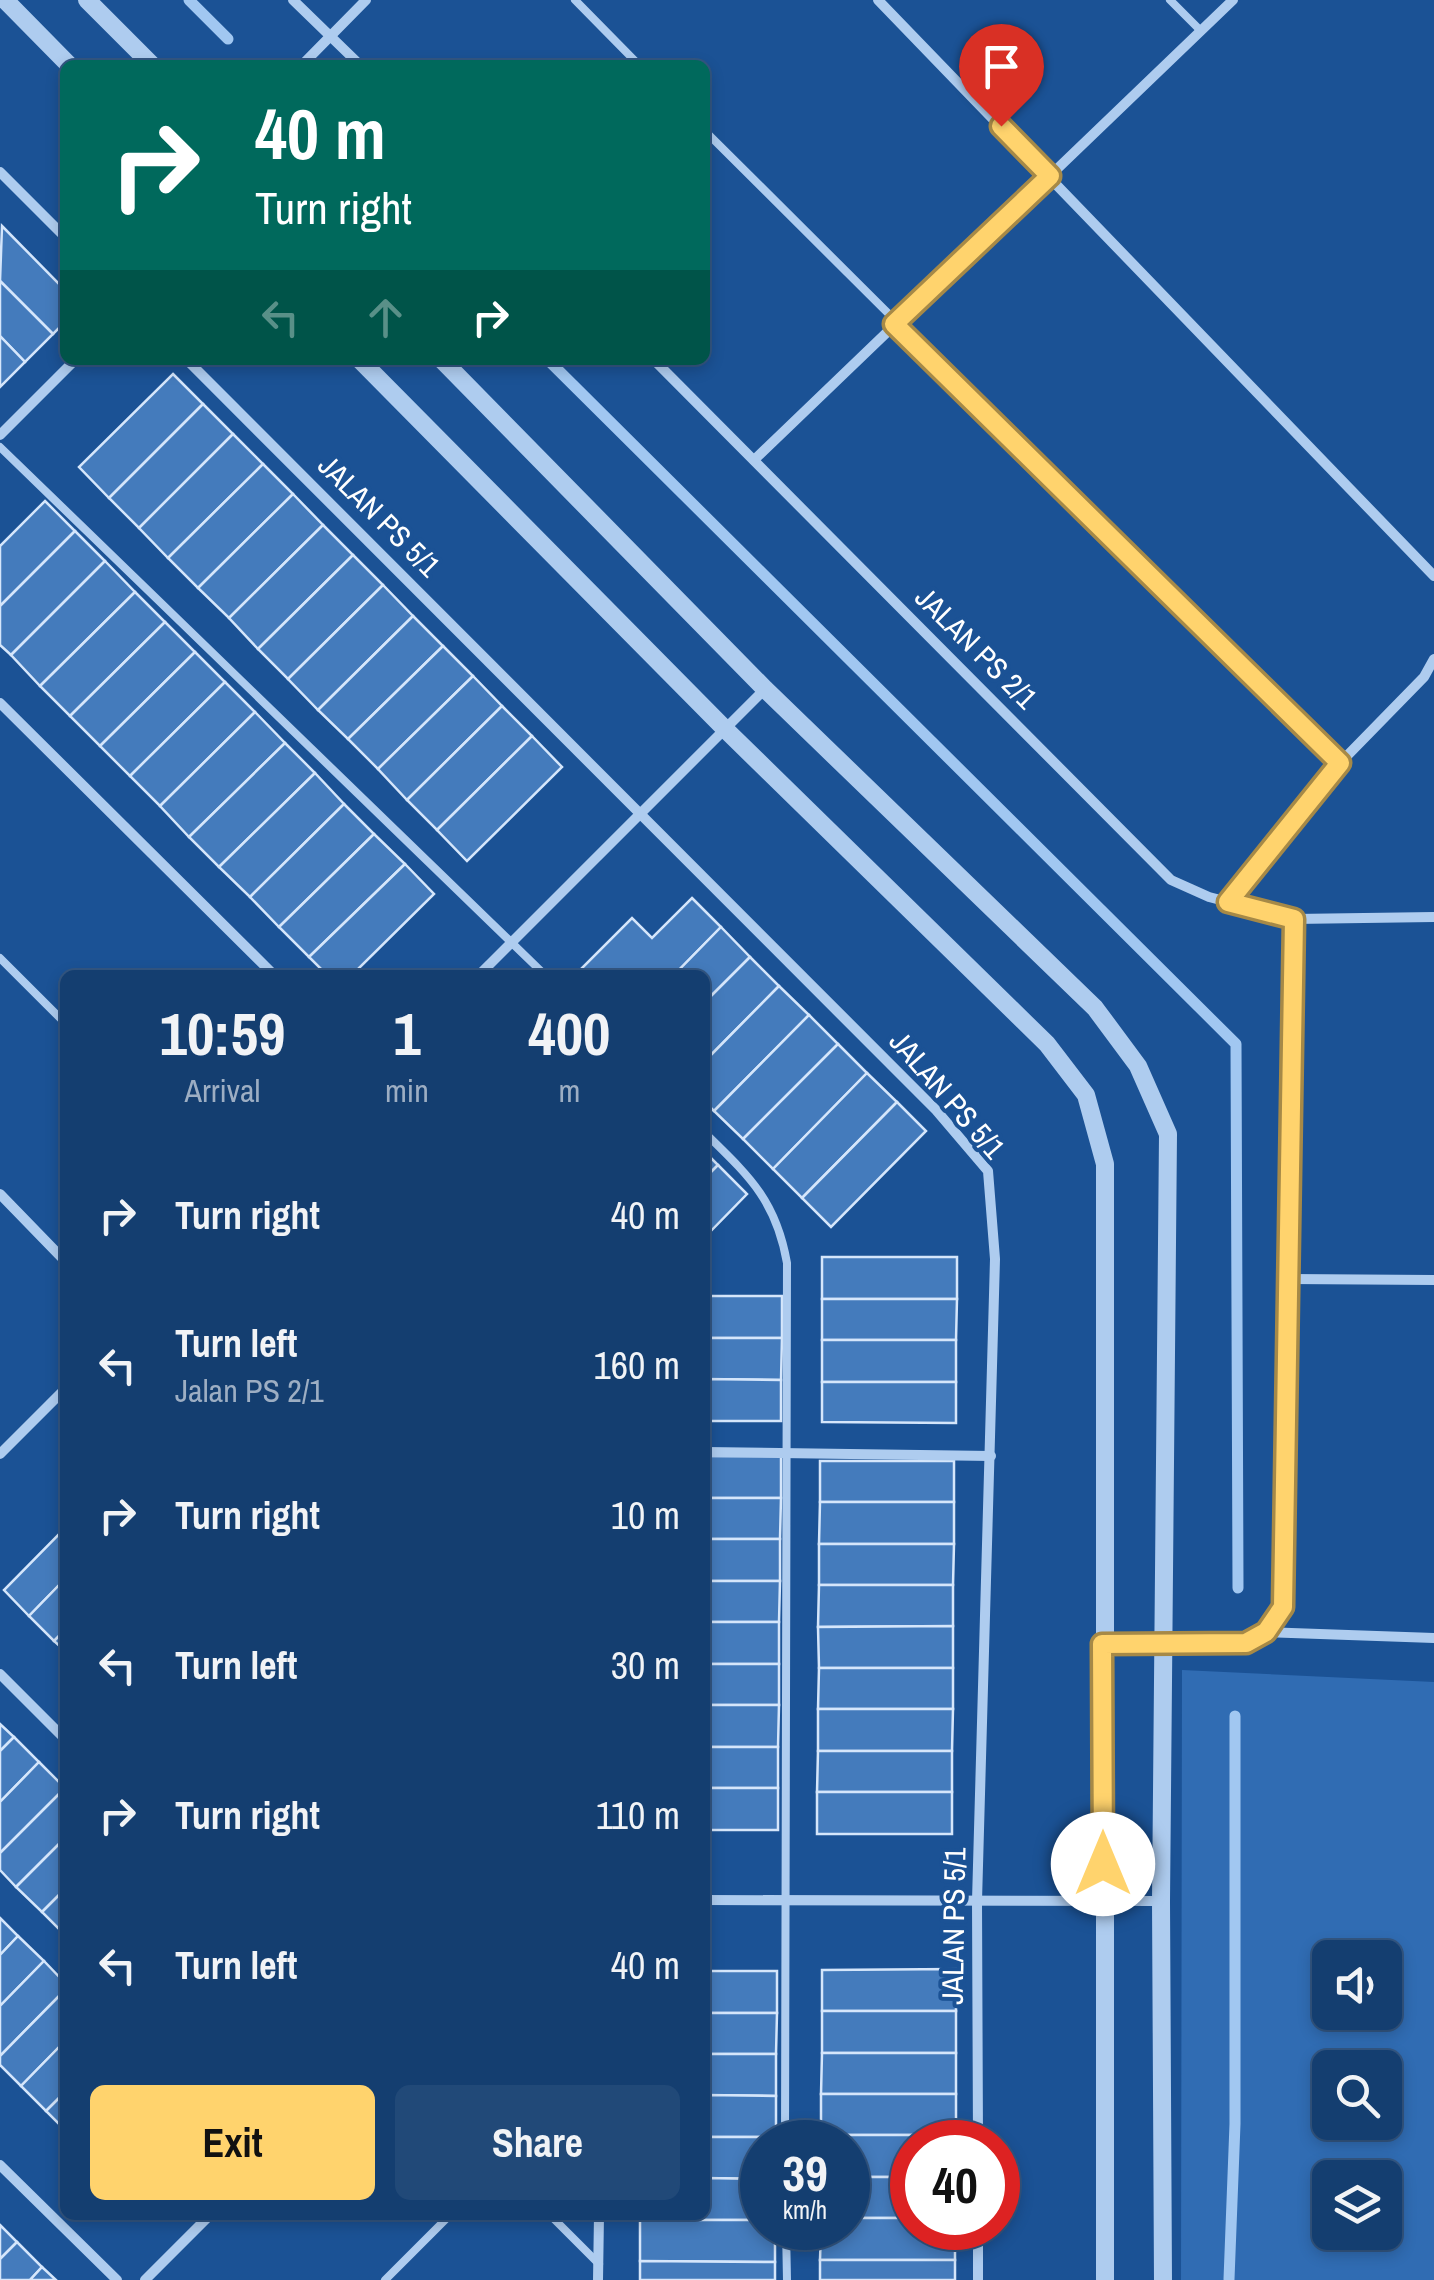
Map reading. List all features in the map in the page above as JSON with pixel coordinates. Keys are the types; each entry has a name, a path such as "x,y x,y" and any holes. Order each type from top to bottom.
{"street":[{"path":"5,0 65,60"},
{"path":"87,0 147,60"},
{"path":"293,0 355,60"},
{"path":"307,60 366,0"},
{"path":"878,0 1434,576"},
{"path":"754,460 1233,0"},
{"path":"0,172 60,232"},
{"path":"0,435 70,365"},
{"name":"JALAN PS 5/1","path":"192,365 936,1110 988,1171 995,1258 977,1900 978,2120"},
{"path":"365,365 725,729 1047,1044 1086,1094 1105,1164 1102,1644 1105,2280"},
{"path":"447,365 765,689 1095,1008 1138,1066 1168,1134 1161,1901 1163,2280"},
{"name":"JALAN PS 2/1","path":"659,365 1171,880 1228,902 1294,919 1434,917"},
{"path":"1228,902 1340,763 1424,677 1434,659"},
{"path":"484,970 765,689"},
{"path":"0,702 269,970"},
{"path":"1102,1644 1246,1643 1266,1632 1283,1607 1294,919"},
{"path":"0,1194 60,1256"},
{"path":"1288,1279 1434,1280"},
{"path":"0,1454 60,1394"},
{"path":"710,1452 990,1456"},
{"path":"1266,1632 1434,1638"},
{"path":"0,1674 60,1734"},
{"path":"710,1900 1161,1901"},
{"path":"0,2165 117,2280"},
{"path":"146,2280 205,2220"},
{"path":"598,2220 598,2280"},
{"path":"978,2250 978,2280"}],"lane":[{"path":"576,0 635,60"},
{"path":"1170,0 1200,31"},
{"path":"710,137 1340,763"},
{"path":"0,447 541,970"},
{"path":"0,958 60,1018"},
{"path":"710,1138 769,1202 781,1230 786,1263 789,1452 782,1900 785,2120"},
{"path":"384,2280 445,2220"},
{"path":"555,2220 600,2264"},
{"path":"786,2250 787,2280"}],"shaded area":[{"path":"1182,1670 1434,1682 1434,2280 1181,2280"}],"building":[{"path":"2,226 60,285 60,327 53,334 0,281"},
{"path":"0,281 53,334 25,362 0,336"},
{"path":"0,336 25,362 0,387"},
{"path":"173,374 203,404 109,498 79,467"},
{"path":"203,404 233,434 139,528 109,498"},
{"path":"233,434 263,464 168,558 139,528"},
{"path":"263,464 293,494 198,588 168,558"},
{"path":"293,494 323,525 229,618 198,588"},
{"path":"45,501 75,531 0,606 0,546"},
{"path":"323,525 353,555 258,649 229,618"},
{"path":"75,531 105,561 11,655 0,645 0,606"},
{"path":"353,555 383,585 288,679 258,649"},
{"path":"105,561 135,592 40,686 11,655"},
{"path":"383,585 413,616 318,710 288,679"},
{"path":"135,592 165,622 70,716 40,686"},
{"path":"413,616 443,646 348,739 318,710"},
{"path":"165,622 195,652 100,746 70,716"},
{"path":"443,646 473,676 378,769 348,739"},
{"path":"195,652 225,682 130,776 100,746"},
{"path":"473,676 502,706 407,800 378,769"},
{"path":"225,682 255,712 160,806 130,776"},
{"path":"502,706 532,736 437,830 407,800"},
{"path":"255,712 285,743 189,837 160,806"},
{"path":"532,736 562,767 467,861 437,830"},
{"path":"285,743 315,773 219,867 189,837"},
{"path":"315,773 344,804 250,897 219,867"},
{"path":"344,804 374,834 279,927 250,897"},
{"path":"374,834 405,864 309,957 279,927"},
{"path":"405,864 434,894 357,970 322,970 309,957"},
{"path":"692,898 721,927 679,970 580,970 632,918 652,938"},
{"path":"721,927 750,957 710,997 710,970 679,970"},
{"path":"750,957 779,986 710,1056 710,997"},
{"path":"779,986 809,1015 714,1111 710,1107 710,1056"},
{"path":"809,1015 838,1044 743,1139 714,1111"},
{"path":"838,1044 867,1073 773,1169 743,1139"},
{"path":"867,1073 897,1102 802,1198 773,1169"},
{"path":"897,1102 926,1131 831,1227 802,1198"},
{"path":"710,1157 718,1165 710,1173"},
{"path":"718,1165 747,1194 710,1232 710,1173"},
{"path":"822,1257 957,1257 957,1299 822,1299"},
{"path":"710,1296 782,1296 782,1338 710,1338"},
{"path":"822,1299 957,1299 956,1340 822,1340"},
{"path":"710,1338 782,1338 781,1380 710,1379"},
{"path":"822,1340 956,1340 956,1382 822,1382"},
{"path":"710,1379 781,1380 781,1421 710,1421"},
{"path":"822,1382 956,1382 956,1423 822,1422"},
{"path":"710,1456 781,1456 781,1498 710,1498"},
{"path":"820,1461 954,1461 954,1502 820,1502"},
{"path":"710,1498 781,1498 780,1539 710,1539"},
{"path":"820,1502 954,1502 954,1544 819,1544"},
{"path":"60,1533 60,1584 29,1616 4,1590"},
{"path":"710,1539 780,1539 780,1581 710,1581"},
{"path":"819,1544 954,1544 953,1585 819,1585"},
{"path":"710,1581 780,1581 779,1622 710,1622"},
{"path":"60,1584 60,1635 54,1641 29,1616"},
{"path":"819,1585 953,1585 953,1626 818,1627"},
{"path":"710,1622 779,1622 779,1664 710,1664"},
{"path":"953,1626 953,1668 819,1668 818,1627"},
{"path":"710,1664 779,1664 779,1705 710,1705"},
{"path":"819,1668 953,1668 953,1709 818,1709"},
{"path":"710,1705 779,1705 778,1747 710,1747"},
{"path":"818,1709 953,1709 952,1751 818,1751"},
{"path":"0,1724 14,1737 0,1751"},
{"path":"14,1737 39,1762 0,1802 0,1751"},
{"path":"710,1747 778,1747 778,1788 710,1788"},
{"path":"818,1751 952,1751 952,1792 817,1792"},
{"path":"39,1762 60,1783 60,1793 0,1853 0,1802"},
{"path":"710,1788 778,1788 778,1830 710,1830"},
{"path":"817,1792 952,1792 952,1834 817,1834"},
{"path":"60,1793 60,1843 16,1887 0,1870 0,1853"},
{"path":"60,1843 60,1894 42,1912 16,1887"},
{"path":"60,1894 60,1930 42,1912"},
{"path":"0,1918 18,1936 0,1955"},
{"path":"18,1936 44,1961 0,2006 0,1955"},
{"path":"44,1961 60,1978 60,1995 0,2056 0,2006"},
{"path":"956,1969 956,2011 822,2011 822,1970"},
{"path":"710,1971 777,1971 777,2013 710,2013"},
{"path":"60,1995 60,2046 21,2086 0,2065 0,2056"},
{"path":"822,2011 956,2011 956,2053 822,2053"},
{"path":"710,2013 777,2013 776,2054 710,2054"},
{"path":"60,2046 60,2097 46,2111 21,2086"},
{"path":"822,2053 956,2053 956,2094 821,2094"},
{"path":"710,2054 776,2054 776,2096 710,2095"},
{"path":"821,2094 956,2094 956,2120 890,2120 890,2135 870,2135 870,2120 821,2120"},
{"path":"710,2095 776,2096 776,2120 740,2120 740,2137 710,2137"},
{"path":"60,2097 60,2125 46,2111"},
{"path":"870,2135 890,2135 890,2177 870,2177"},
{"path":"710,2137 740,2137 740,2179 710,2178"},
{"path":"870,2177 890,2177 890,2218 870,2218"},
{"path":"710,2178 740,2179 740,2220 710,2220"},
{"path":"870,2218 890,2218 890,2250 955,2250 955,2260 820,2260 820,2250 870,2250"},
{"path":"640,2220 740,2220 740,2250 775,2250 775,2262 640,2261"},
{"path":"0,2225 17,2242 0,2259"},
{"path":"17,2242 42,2267 30,2280 0,2280 0,2259"},
{"path":"820,2260 955,2260 955,2280 820,2280"},
{"path":"640,2261 775,2262 775,2280 640,2280"},
{"path":"42,2267 56,2280 30,2280"}],"waterway":[{"path":"189,0 228,39"},
{"path":"553,365 1236,1044 1238,1588"},
{"path":"1229,2279 1235,2124 1235,1716"}],"route":[{"path":"1001,126 1050,176 894,324 1340,763 1228,902 1294,919 1283,1607 1266,1632 1246,1643 1102,1644 1103,1864"}]}
